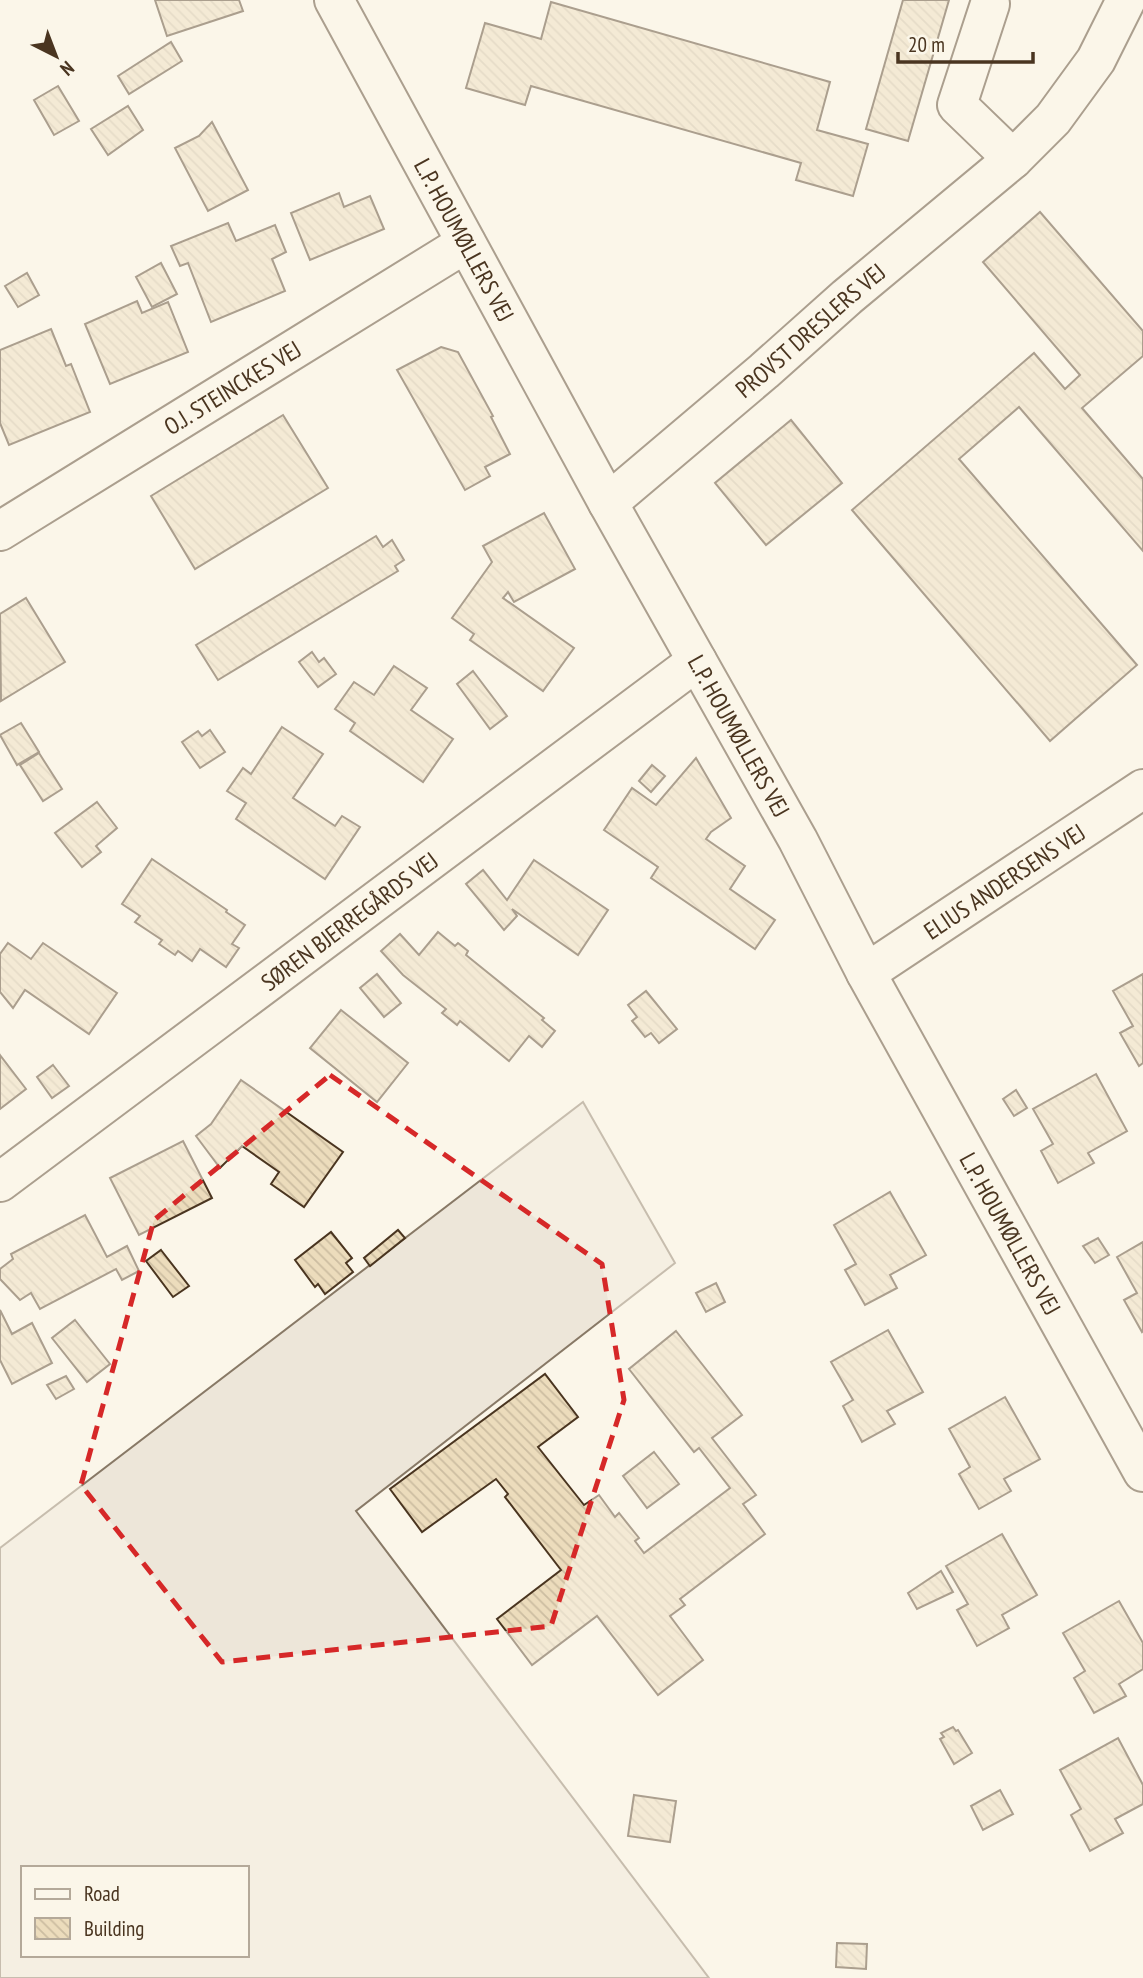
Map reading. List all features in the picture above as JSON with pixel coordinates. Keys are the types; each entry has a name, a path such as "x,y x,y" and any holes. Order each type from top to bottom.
{"street":[{"name":"L.P. HOUMØLLERS VEJ","path":"334,0 608,503 798,840 866,973 1143,1472"},
{"name":"PROVST DRESLERS VEJ","path":"608,503 847,297 1013,159 1053,119 1096,60 1126,0"},
{"path":"990,4 957,106 1013,159"},
{"name":"O.J. STEINCKES VEJ","path":"4,519 466,243"},
{"name":"SØREN BJERREGÅRDS VEJ","path":"0,1182 697,661"},
{"name":"ELIUS ANDERSENS VEJ","path":"866,973 1143,789"}],"highlighted area":[{"path":"330,1075 602,1264 624,1400 551,1626 222,1662 81,1485 154,1220"}],"shaded area":[{"path":"583,1102 675,1263 356,1511 709,1978 0,1978 0,1548"}],"building":[{"path":"155,0 239,0 243,11 167,36"},
{"path":"903,0 949,0 908,141 866,129"},
{"path":"551,2 830,82 817,130 868,144 853,196 796,180 801,163 531,86 525,105 466,88 485,23 541,39"},
{"path":"171,42 182,61 129,94 118,76"},
{"path":"58,86 79,121 54,135 34,100"},
{"path":"128,106 143,130 108,155 91,129"},
{"path":"212,122 248,190 208,211 175,148 199,136"},
{"path":"339,193 344,207 370,196 384,229 310,260 291,213"},
{"path":"1040,212 1143,331 1143,356 1082,408 1143,479 1143,551 1019,407 959,459 1137,665 1050,741 852,510 1034,353 1065,389 1080,375 983,262"},
{"path":"228,223 236,241 275,225 286,252 272,259 285,291 211,322 188,263 180,266 171,246"},
{"path":"161,263 177,294 152,307 136,277"},
{"path":"27,273 39,295 18,307 5,286"},
{"path":"137,301 142,313 168,302 188,352 110,384 85,324"},
{"path":"51,329 66,366 71,364 90,412 9,445 0,423 0,350"},
{"path":"441,347 458,352 493,416 491,417 510,454 485,467 490,476 465,490 397,370"},
{"path":"283,415 328,488 195,569 151,496"},
{"path":"791,420 842,483 766,545 715,483"},
{"path":"544,513 575,569 514,602 508,592 503,598 574,648 543,691 470,640 474,634 452,618 492,562 483,546"},
{"path":"376,536 383,547 392,540 404,560 395,566 398,571 218,680 196,645"},
{"path":"26,598 65,662 1,701 0,614"},
{"path":"312,652 319,662 324,658 336,674 318,687 299,662"},
{"path":"394,666 427,688 411,710 453,739 423,782 350,731 355,723 335,709 354,682 374,695"},
{"path":"473,671 507,716 490,729 457,684"},
{"path":"21,723 39,752 17,765 0,735"},
{"path":"282,727 323,754 293,798 335,826 342,816 360,827 325,879 236,819 246,803 227,791 243,768 251,774"},
{"path":"210,730 225,752 200,768 182,742 198,731 202,736"},
{"path":"39,753 62,789 43,801 20,765"},
{"path":"696,758 731,818 711,832 706,839 745,866 730,889 775,920 755,949 651,878 658,867 604,830 632,788 656,805"},
{"path":"652,765 665,776 651,792 639,781"},
{"path":"97,802 117,828 96,846 101,852 82,867 55,833"},
{"path":"152,859 245,925 232,944 239,948 226,967 200,949 192,961 178,951 175,955 159,944 162,940 135,922 140,916 122,904"},
{"path":"534,860 608,910 578,955 512,909 517,916 504,930 466,884 483,870 507,900"},
{"path":"438,932 455,946 458,943 468,951 466,955 544,1018 542,1020 555,1031 542,1047 529,1036 509,1061 460,1021 457,1025 442,1013 446,1009 403,975 381,951 400,934 419,955"},
{"path":"8,943 31,959 43,943 117,993 89,1034 25,990 13,1008 0,992 0,954"},
{"path":"377,974 401,1003 384,1017 360,988"},
{"path":"1143,974 1143,1063 1139,1066 1120,1033 1133,1026 1113,991"},
{"path":"646,991 677,1029 659,1043 651,1033 645,1037 632,1021 637,1017 628,1005"},
{"path":"341,1010 408,1063 377,1102 310,1048"},
{"path":"0,1055 26,1089 0,1109"},
{"path":"53,1065 69,1086 52,1098 37,1077"},
{"path":"1096,1074 1127,1131 1088,1153 1094,1163 1058,1183 1041,1151 1053,1144 1033,1109"},
{"path":"241,1080 343,1152 304,1207 271,1184 279,1172 242,1146 220,1168 196,1136 211,1124"},
{"path":"1016,1090 1027,1108 1014,1116 1003,1099"},
{"path":"183,1141 212,1198 139,1235 110,1178"},
{"path":"890,1192 926,1255 890,1275 897,1288 865,1305 845,1270 856,1264 834,1225"},
{"path":"85,1215 107,1257 127,1246 139,1271 122,1280 116,1269 40,1309 31,1293 20,1300 0,1279 0,1269 13,1259 11,1254"},
{"path":"398,1230 405,1238 370,1266 364,1258"},
{"path":"331,1232 352,1258 346,1263 353,1272 325,1294 318,1284 315,1287 295,1260"},
{"path":"1098,1238 1109,1255 1095,1263 1083,1246"},
{"path":"1143,1242 1142,1332 1124,1300 1137,1293 1117,1257"},
{"path":"161,1250 189,1286 173,1297 146,1261"},
{"path":"716,1283 725,1302 706,1312 696,1293"},
{"path":"0,1310 12,1334 32,1323 52,1363 12,1384 0,1360"},
{"path":"75,1320 110,1364 87,1382 52,1338"},
{"path":"888,1330 923,1392 887,1411 895,1424 862,1442 843,1406 853,1400 831,1362"},
{"path":"676,1331 742,1415 712,1438 756,1495 743,1504 765,1534 680,1599 685,1605 670,1616 703,1660 658,1695 597,1616 532,1665 497,1619 561,1570 505,1497 508,1494 496,1479 422,1532 390,1489 545,1374 578,1417 538,1447 584,1505 599,1495 615,1517 619,1513 639,1538 635,1541 644,1553 730,1488 699,1448 694,1452 629,1369"},
{"path":"66,1376 74,1389 56,1399 47,1385"},
{"path":"1005,1397 1040,1459 1004,1479 1011,1491 979,1509 959,1474 970,1467 949,1429"},
{"path":"654,1452 679,1484 647,1508 623,1476"},
{"path":"1002,1534 1037,1595 1002,1615 1009,1628 977,1646 957,1610 968,1604 946,1566"},
{"path":"941,1571 953,1592 917,1609 908,1593"},
{"path":"1119,1601 1143,1643 1143,1669 1119,1684 1126,1696 1094,1713 1074,1678 1085,1671 1063,1633"},
{"path":"953,1727 958,1730 972,1753 954,1764 940,1739 944,1737 941,1733"},
{"path":"1118,1738 1143,1785 1143,1804 1115,1819 1123,1833 1090,1851 1071,1815 1081,1809 1060,1770"},
{"path":"1000,1790 1013,1814 983,1830 971,1806"},
{"path":"634,1795 676,1801 670,1842 628,1836"},
{"path":"837,1943 867,1944 866,1969 836,1967"}]}
